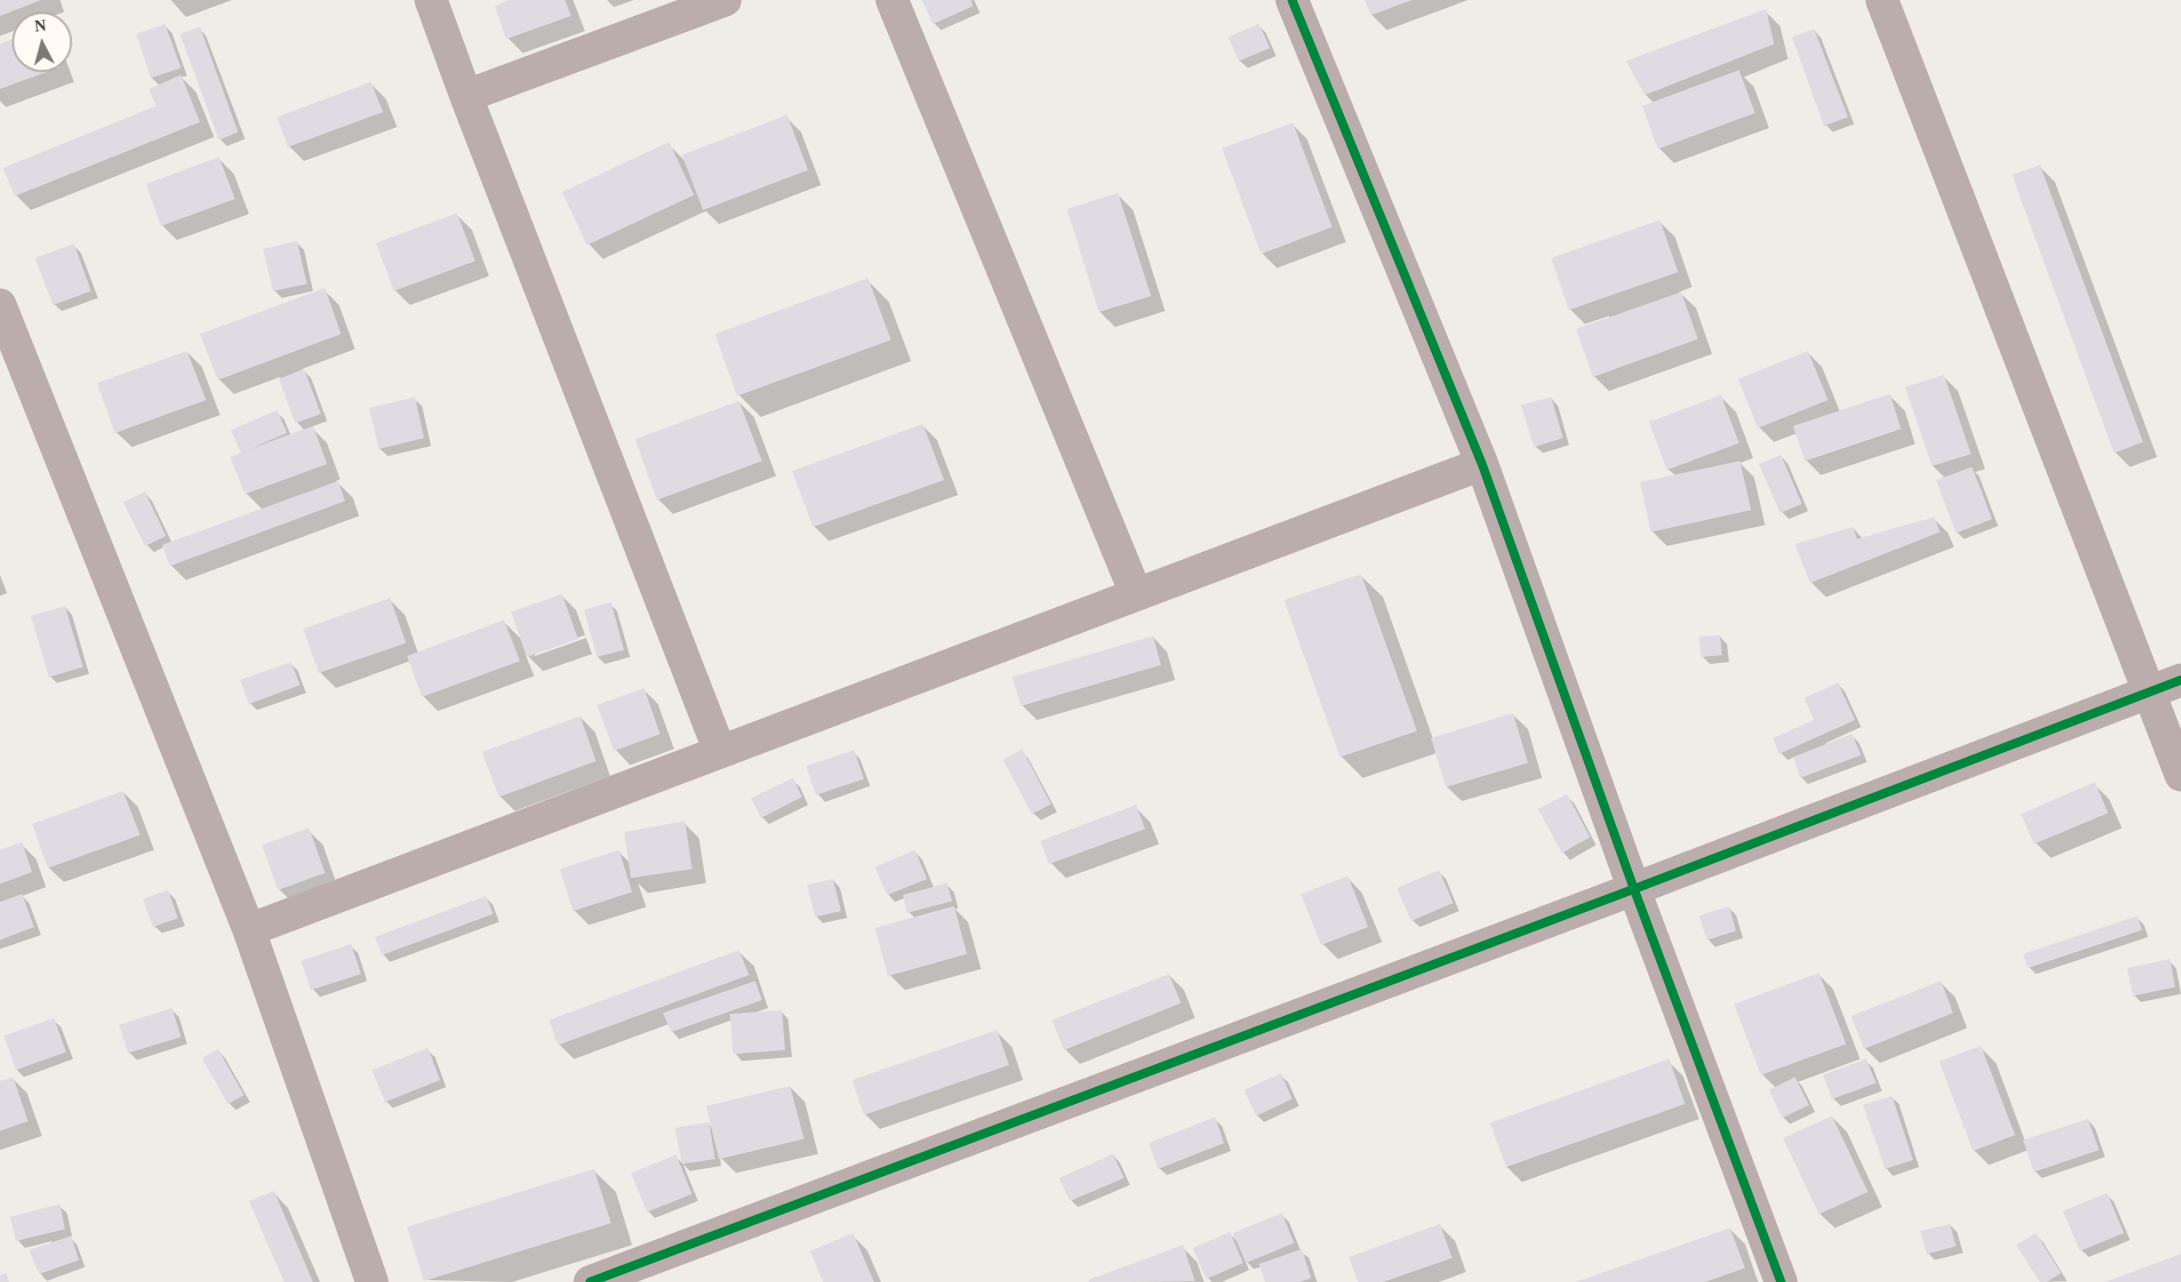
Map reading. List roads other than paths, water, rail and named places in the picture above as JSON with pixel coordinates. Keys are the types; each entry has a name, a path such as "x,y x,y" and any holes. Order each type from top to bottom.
{"street":[{"path":"431,0 720,752"},
{"path":"466,96 725,0"},
{"path":"892,0 1136,594"},
{"path":"1292,0 1482,464 1634,889 1781,1282"},
{"path":"1882,0 2181,775"},
{"path":"0,305 249,930 372,1282"},
{"path":"249,930 1482,464"},
{"path":"590,1282 1634,889 2181,680"}]}
